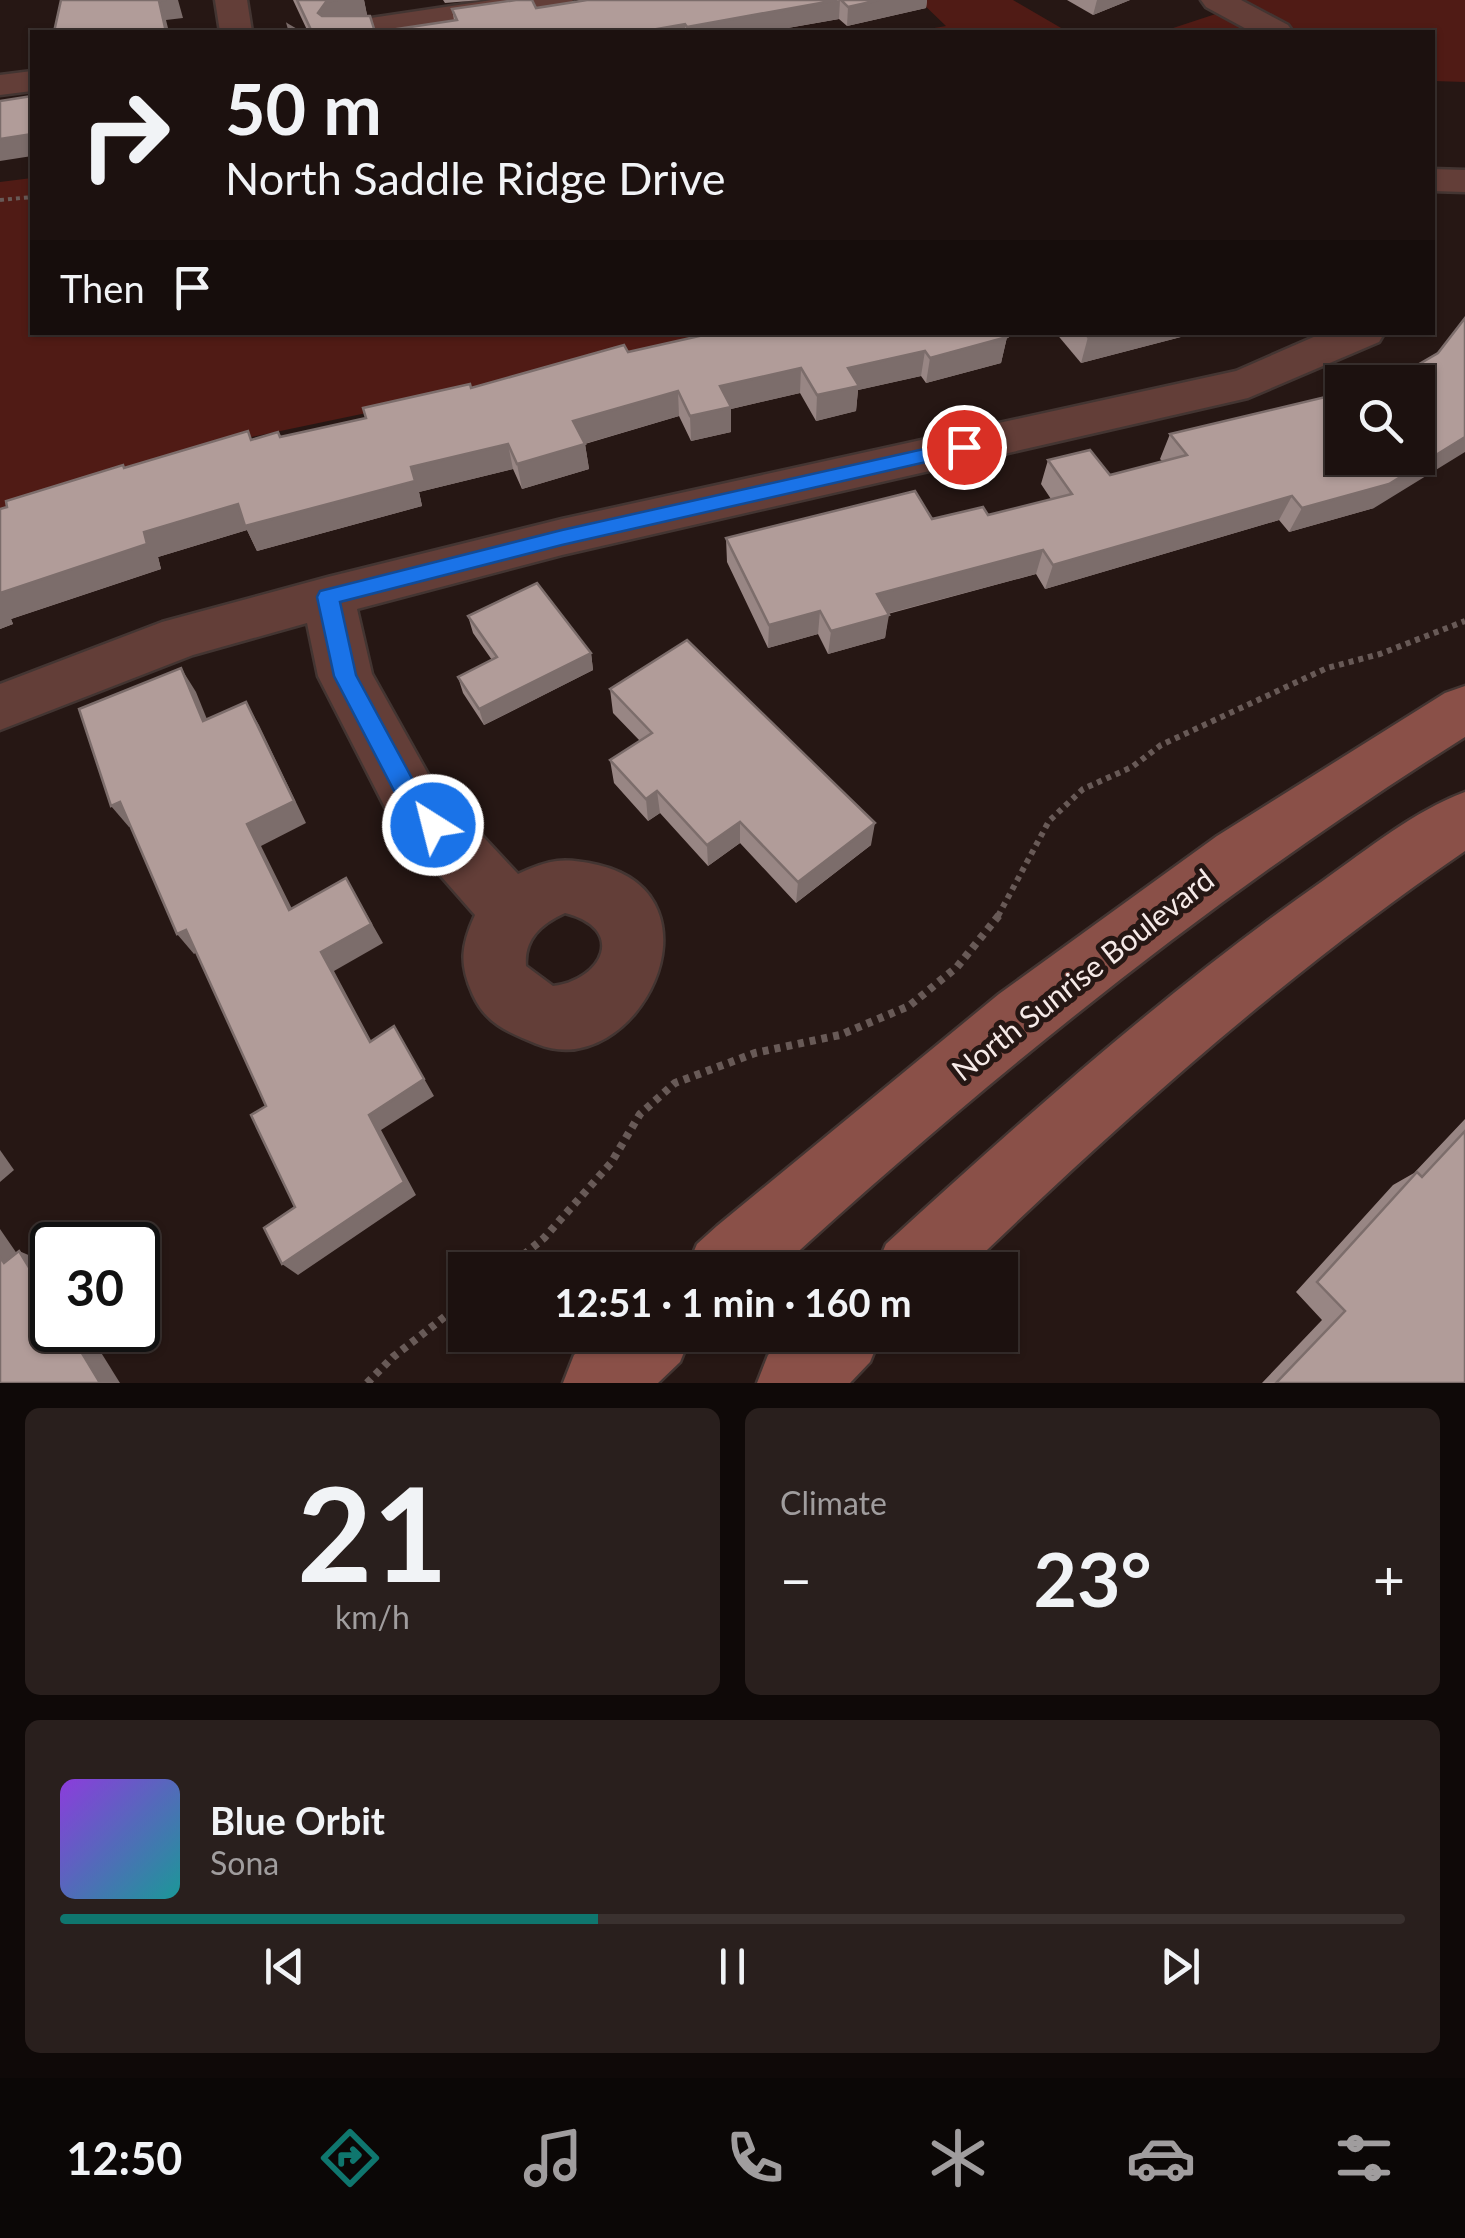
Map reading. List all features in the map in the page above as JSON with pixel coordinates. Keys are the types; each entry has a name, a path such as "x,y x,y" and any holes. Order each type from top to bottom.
{"street":[{"path":"231,0 236,30"},
{"path":"357,30 557,0"},
{"path":"1216,0 1272,30"},
{"path":"0,86 30,81"},
{"path":"1435,180 1465,181"},
{"path":"0,708 181,638 328,597 562,537 1248,383 1357,335"},
{"path":"328,597 345,676 412,801 510,912"},
{"name":"North Sunrise Boulevard","path":"744,1252 1018,1016 1179,895 1465,709"},
{"path":"931,1252 1019,1169 1257,968 1396,862 1465,818"},
{"path":"602,1383 635,1352"},
{"path":"796,1383 826,1352"}],"path":[{"path":"0,200 30,197"},
{"path":"527,1252 610,1163 640,1114 674,1083 755,1053 840,1036 908,1006 957,968 1000,914 1049,821 1083,789 1132,767 1161,745 1327,668 1380,654 1465,620"},
{"path":"367,1383 448,1314"}],"shaded area":[{"path":"919,0 1013,0 1065,30 923,30 946,26"},
{"path":"1240,0 1465,0 1465,82 1435,81 1435,30 1167,30 1246,4"},
{"path":"30,178 30,335 739,335 175,453 0,512 0,182"}],"building":[{"path":"61,0 166,0 159,1 166,30 54,30"},
{"path":"297,0 337,0 326,2 318,13 370,16 374,30 311,30"},
{"path":"516,0 532,0 536,8 587,0 837,0 651,30 390,30 457,20 452,9"},
{"path":"841,0 879,0 848,7"},
{"path":"30,96 30,134 0,139 0,101"},
{"path":"1465,318 1465,437 1435,456 1435,365 1417,365 1438,353"},
{"path":"704,335 1007,337 930,358 925,351 848,368 859,386 817,395 801,368 720,386 731,407 690,416 678,391 573,421 585,444 517,464 508,444 411,467 415,481 245,526 238,504 144,532 147,544 0,593 0,509 7,507 6,501 248,431 251,440 278,432 280,437 366,418 363,408 470,384 471,388 624,345 628,352"},
{"path":"1325,397 1325,475 1404,475 1389,484 1302,508 1292,496 1053,565 1043,550 877,594 889,615 831,631 820,611 769,625 726,538 915,491 932,519 983,507 988,515 1072,494 1048,460 1090,450 1110,475 1187,455 1170,434"},
{"path":"537,583 591,653 479,709 458,677 497,657 468,616"},
{"path":"687,640 875,823 798,882 740,822 707,845 657,791 646,799 610,760 652,733 610,689"},
{"path":"181,668 203,721 246,702 294,801 247,824 289,910 346,878 371,924 321,952 370,1042 394,1026 424,1079 369,1115 404,1182 282,1264 264,1228 295,1207 251,1115 266,1106 186,930 177,934 120,802 111,806 79,709"},
{"path":"1465,1131 1465,1383 1276,1383 1345,1311 1317,1282 1417,1172 1422,1177"},
{"path":"19,1251 30,1269 30,1352 81,1352 100,1383 0,1383 0,1257 4,1263"}],"route":[{"path":"433,825 412,801 345,676 328,597 562,537 964,447"}]}
